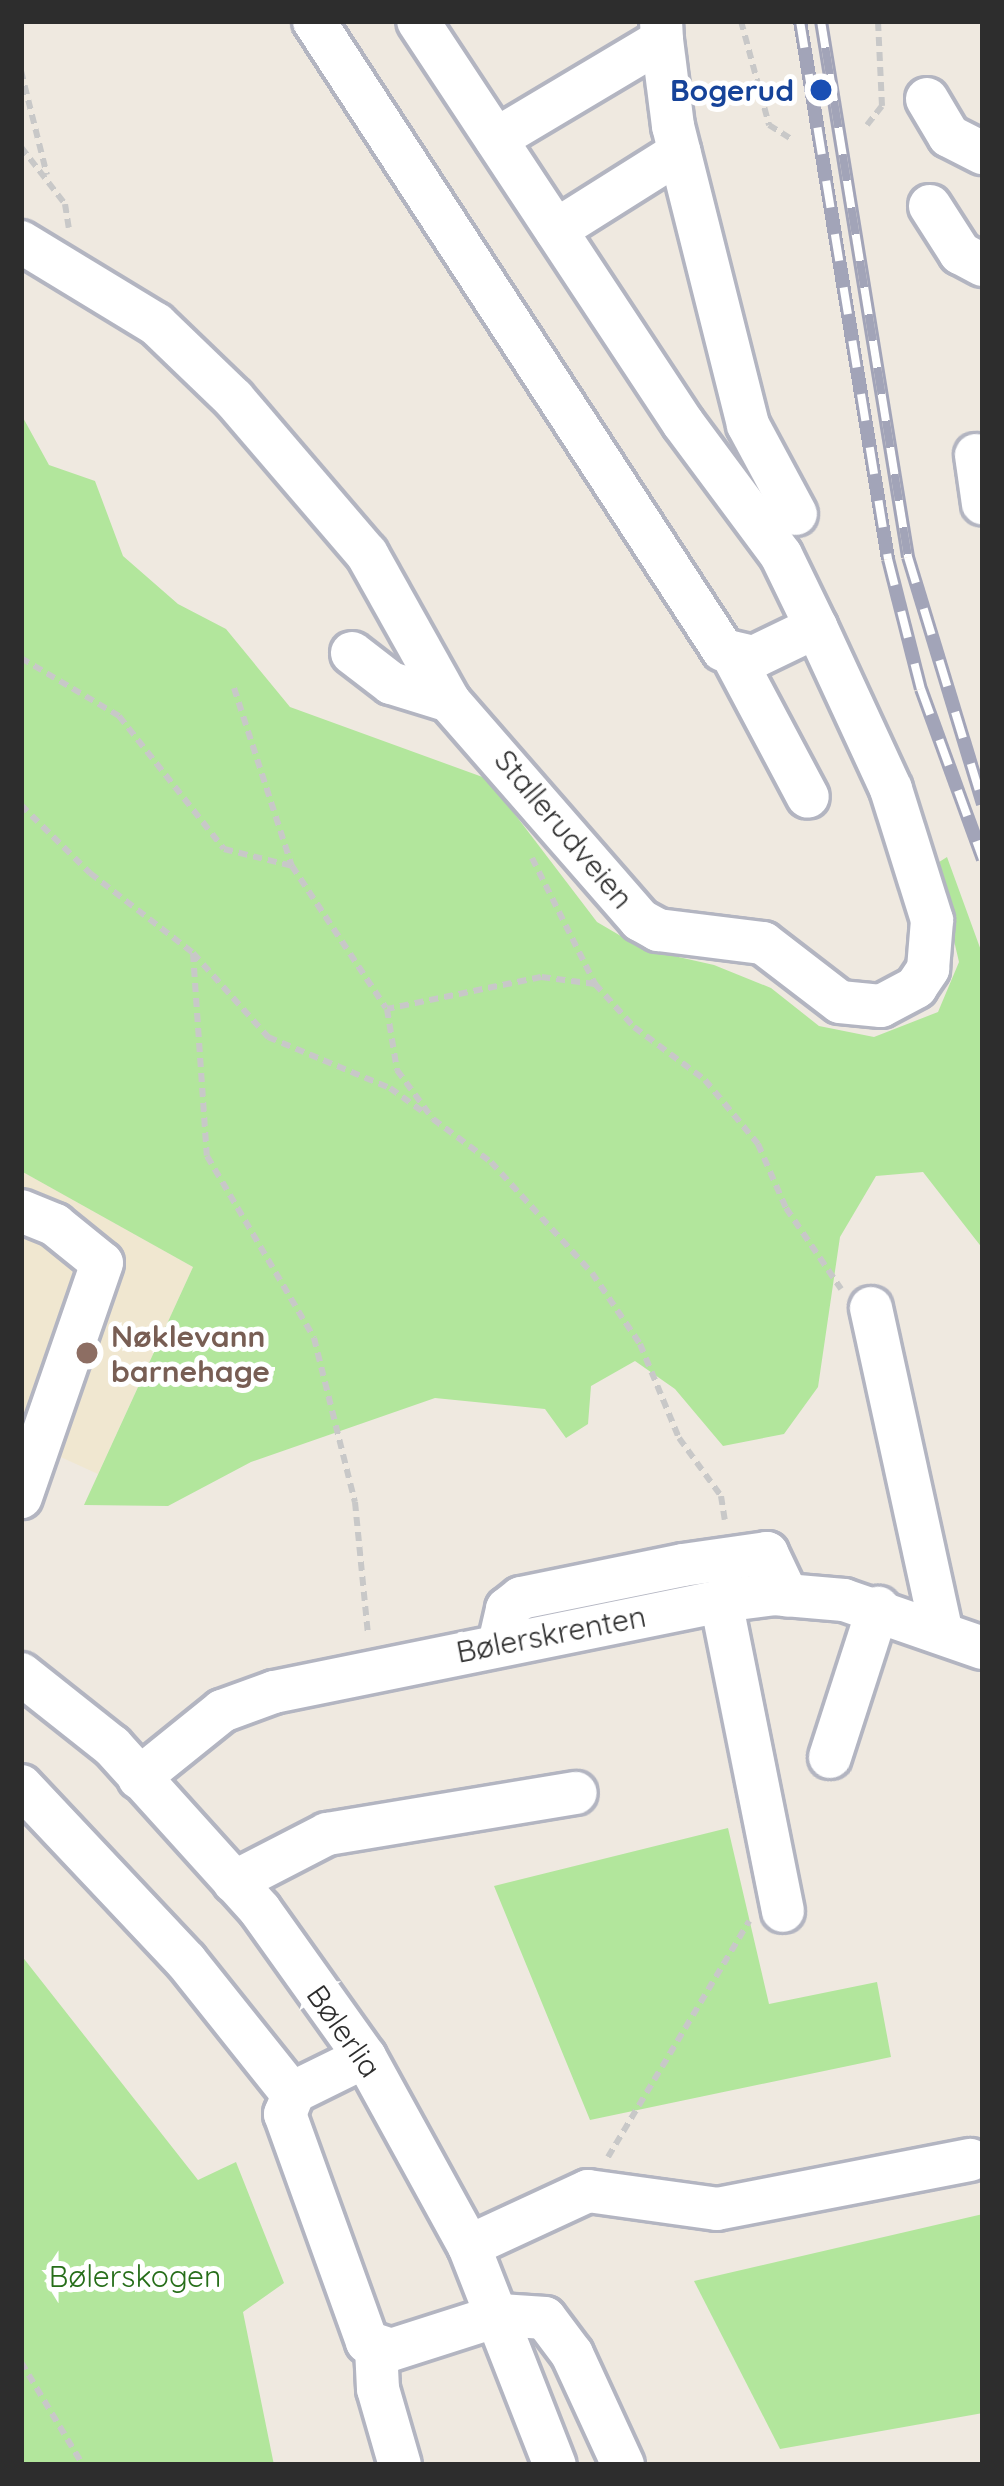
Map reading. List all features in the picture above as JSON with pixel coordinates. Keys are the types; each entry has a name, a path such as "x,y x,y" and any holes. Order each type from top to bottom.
{"street":[{"path":"314,21 445,233 708,631 734,658 808,796"},
{"name":"Stallerudveien","path":"21,242 65,273 156,324 234,399 368,554 449,701 640,920 658,930 763,943 840,1002 881,1006 916,987 928,969 932,920 891,789 781,555 418,21"},
{"path":"496,139 662,31 680,152 748,424 796,514"},
{"path":"927,99 950,136 983,153"},
{"path":"556,230 680,152"},
{"path":"930,206 960,253 983,266"},
{"path":"976,455 983,504"},
{"path":"734,658 816,628"},
{"path":"352,653 391,683 449,701"},
{"path":"21,1211 55,1225 102,1263 21,1497"},
{"path":"871,1310 971,1638"},
{"path":"499,1644 507,1609 521,1598 700,1562 767,1553 787,1595"},
{"name":"Bølerskrenten","path":"139,1778 223,1712 375,1670 721,1600 787,1595 878,1608 971,1638"},
{"path":"721,1600 781,1901"},
{"path":"830,1757 878,1608"},
{"name":"Bølerlia","path":"21,1674 139,1778 233,1882 365,2056 469,2246 500,2315 555,2465"},
{"path":"21,1786 175,1948 292,2094"},
{"path":"233,1882 327,1834 576,1793"},
{"path":"365,2056 292,2094 285,2114 291,2145 353,2317 376,2348 378,2390 400,2465"},
{"path":"469,2246 589,2191 717,2209 970,2160"},
{"path":"376,2348 500,2315 545,2318 560,2333 623,2465"}],"path":[{"path":"741,21 769,125 790,138"},
{"path":"867,125 882,106 878,21"},
{"path":"21,71 42,131 48,179"},
{"path":"21,147 66,208 65,273"},
{"path":"21,658 118,716 224,849 292,866"},
{"path":"234,688 292,866 387,1009 398,1070 434,1119"},
{"path":"21,805 90,873 193,953 268,1036 390,1088 434,1119 491,1162 592,1273 640,1344 671,1404 679,1438 721,1496 728,1533 700,1562"},
{"path":"530,855 595,984 634,1027 705,1080 758,1144 830,1280 871,1310"},
{"path":"193,953 207,1156 314,1338 355,1502 375,1670"},
{"path":"387,1009 541,977 595,984"},
{"path":"589,2191 746,1924 781,1901"},
{"path":"21,2362 83,2465"}],"shaded area":[{"name":"Nøklevann barnehage","path":"21,1171 193,1267 98,1474 21,1439"}],"green space":[{"path":"21,414 49,465 95,481 123,556 178,604 226,629 290,707 488,779 597,922 643,949 714,965 771,988 819,1026 874,1037 938,1012 959,962 936,864 947,857 983,956 983,1249 923,1172 876,1176 840,1237 818,1387 784,1434 723,1446 675,1389 635,1361 591,1386 588,1424 566,1438 545,1409 435,1398 251,1462 168,1506 84,1505 193,1267 21,1171"},
{"path":"728,1828 769,2004 877,1982 891,2057 590,2120 494,1886"},
{"name":"Bølerskogen","path":"21,1955 198,2180 236,2162 284,2283 243,2312 274,2465 21,2465"},
{"path":"983,2214 983,2413 780,2449 694,2281"}],"railway":[{"path":"800,21 888,559 921,689 983,859"},
{"path":"821,21 908,557 983,804"}],"place":[{"name":"Bogerud","path":"821,90"},
{"name":"Nøklevann barnehage","path":"87,1353"}]}
